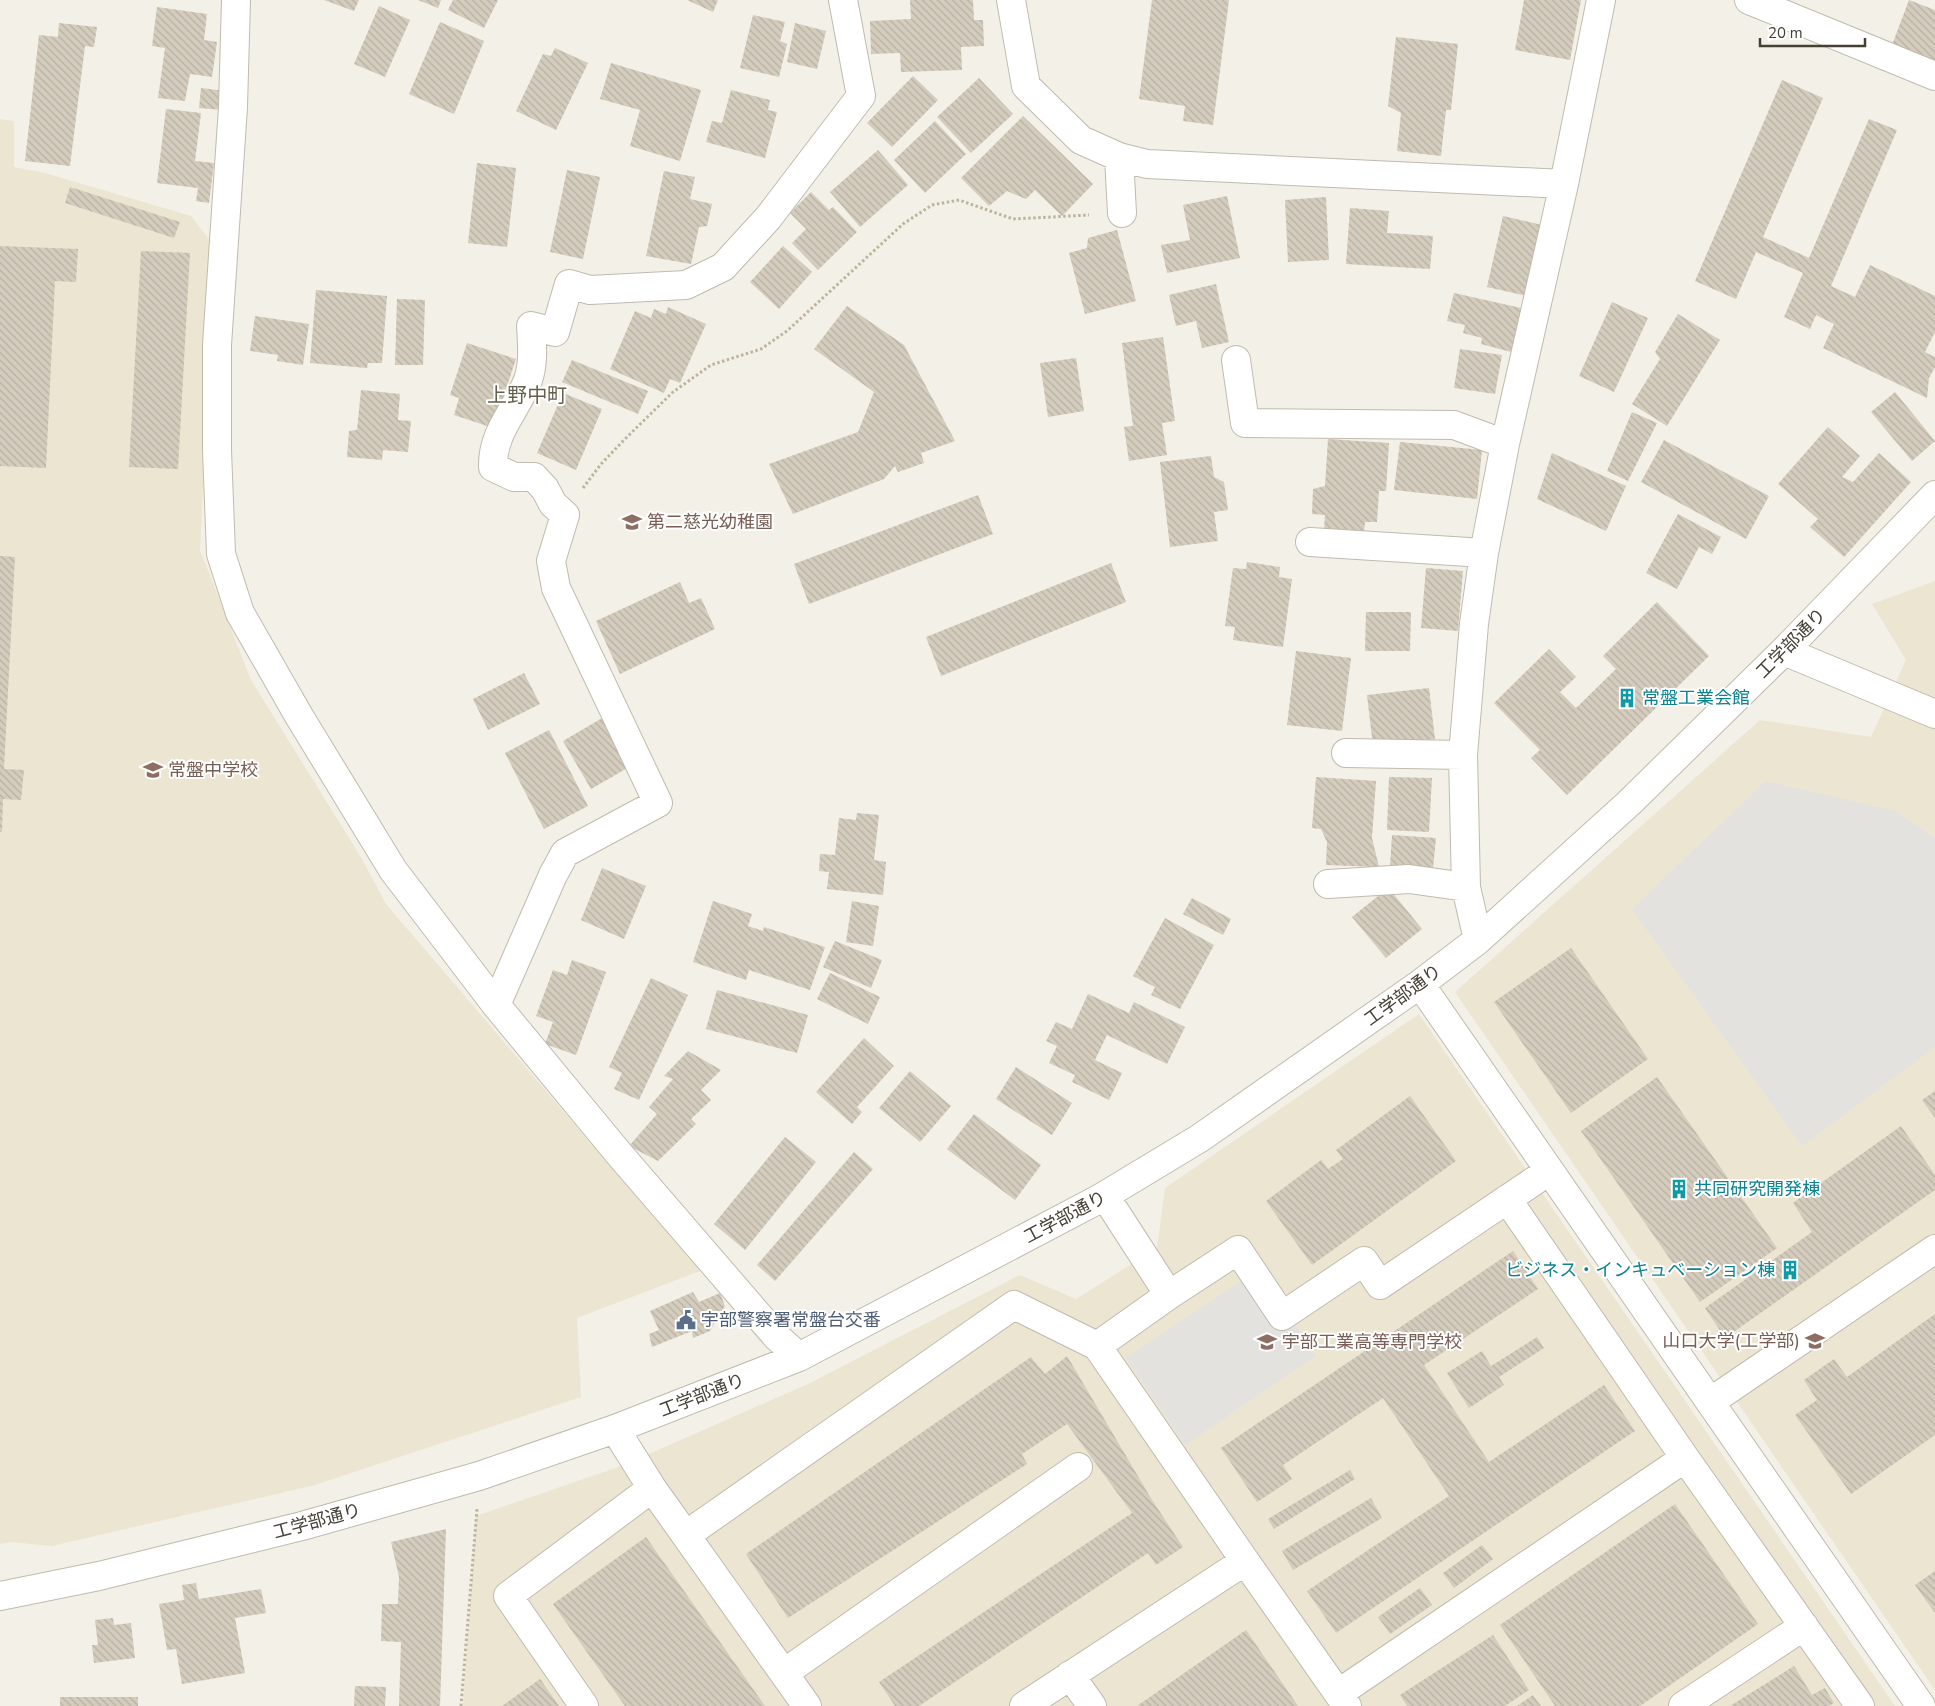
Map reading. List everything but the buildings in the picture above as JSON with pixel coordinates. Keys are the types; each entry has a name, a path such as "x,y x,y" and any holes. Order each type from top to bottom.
{"street":[{"path":"236,0 233,106 217,346 217,450 221,554 240,613 308,732 393,870 496,1005 620,1155 771,1330 799,1357"},
{"path":"496,1005 553,875 565,853 658,803 556,588 551,561 565,515 553,504 545,489 534,477 514,476 493,467 493,452 500,432 528,380 533,351 531,326 555,332 569,284 590,290 686,285 723,267 768,218 861,96 843,0"},
{"path":"1010,0 1026,86 1081,140 1119,157 1147,164 1564,184"},
{"path":"1478,940 1466,887 1463,755 1474,624 1484,553 1505,444 1564,184 1601,0"},
{"path":"1749,0 1935,76"},
{"path":"1119,157 1122,213"},
{"path":"1236,360 1246,423 1454,425 1505,444"},
{"name":"工学部通り","path":"0,1596 99,1576 302,1526 479,1476 615,1429 799,1357 1105,1196 1200,1138 1420,984 1478,940 1629,803 1784,651 1935,495"},
{"path":"1310,542 1484,553"},
{"path":"1784,651 1935,714"},
{"path":"1346,753 1463,755"},
{"path":"1328,884 1409,879 1466,887"},
{"path":"1420,984 1921,1706"},
{"path":"1097,1346 1169,1295 1238,1250 1282,1316 1364,1261 1380,1285 1549,1171"},
{"path":"1105,1196 1169,1295"},
{"path":"1507,1199 1684,1458 1860,1706"},
{"path":"1710,1402 1935,1249"},
{"path":"686,1536 1014,1305 1097,1346 1343,1700 1684,1458"},
{"path":"615,1429 652,1488 807,1706"},
{"path":"784,1673 1078,1468"},
{"path":"584,1706 508,1596 652,1488"},
{"path":"1024,1706 1245,1560"},
{"path":"1683,1706 1804,1626"},
{"path":"1070,1675 1092,1706"}],"path":[{"path":"565,515 601,464 673,392 711,365 761,349 787,331 903,224 932,205 959,200 1013,219 1122,213"},
{"path":"461,1706 479,1476"}],"shaded area":[{"name":"常盤中学校","path":"0,119 14,121 14,167 45,173 191,216 215,247 200,550 251,680 362,859 386,904 700,1271 577,1318 581,1397 315,1485 52,1546 10,1542 0,1544"},
{"name":"山口大学(工学部)","path":"1935,581 1935,1690 1455,992 1760,720 1871,737 1906,660 1872,604"},
{"path":"1766,781 1896,811 1935,838 1935,1047 1802,1146 1632,909"},
{"name":"宇部工業高等専門学校","path":"1419,1014 1895,1706 463,1706 476,1516 624,1465 808,1384 1020,1275 1076,1299 1157,1248 1165,1188"},
{"path":"1247,1277 1277,1297 1316,1356 1185,1445 1126,1358"}],"place":[{"name":"第二慈光幼稚園","path":"632,522"},
{"name":"常盤工業会館","path":"1627,698"},
{"name":"常盤中学校","path":"153,770"},
{"name":"共同研究開発棟","path":"1679,1189"},
{"name":"ビジネス・インキュベーション棟","path":"1790,1270"},
{"name":"宇部警察署常盤台交番","path":"686,1320"},
{"name":"山口大学(工学部)","path":"1815,1341"},
{"name":"宇部工業高等専門学校","path":"1267,1342"}],"district":[{"name":"上野中町","path":"527,395"}]}
